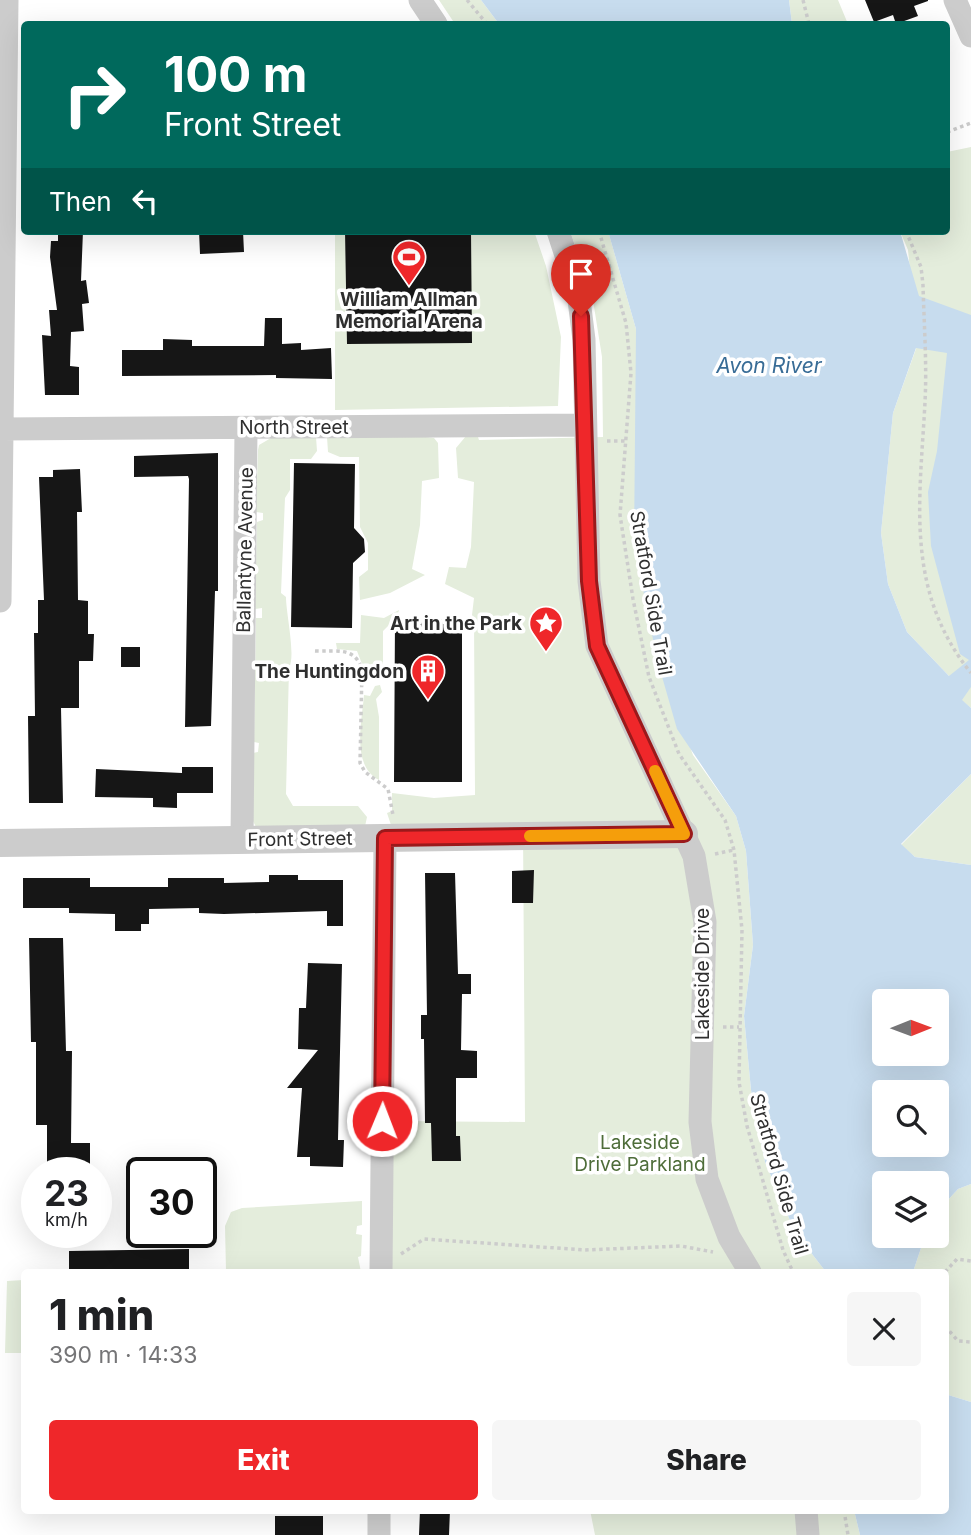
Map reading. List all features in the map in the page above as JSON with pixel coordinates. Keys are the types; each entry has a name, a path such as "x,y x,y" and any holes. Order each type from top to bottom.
{"street":[{"path":"0,601 10,89 7,0"},
{"path":"420,0 434,21"},
{"path":"955,0 971,36"},
{"name":"Lakeside Drive","path":"559,235 578,292 584,340 589,581 597,646 697,867 705,922 701,1122 707,1179 729,1237 746,1265"},
{"name":"North Street","path":"2,429 585,425"},
{"name":"Ballantyne Avenue","path":"242,840 246,428"},
{"name":"Front Street","path":"0,843 684,834"},
{"path":"381,1269 393,838"},
{"path":"379,1514 379,1535"},
{"path":"806,1514 808,1535"}],"path":[{"path":"467,0 484,21"},
{"path":"803,0 807,21"},
{"path":"950,131 971,123"},
{"name":"Stratford Side Trail","path":"600,235 626,323 631,373 620,514 633,599 649,677 674,741 725,820 734,850 741,929 739,1082 747,1126 783,1250 792,1269"},
{"path":"908,235 921,267 923,297 925,400 918,528 922,559 942,628 971,673"},
{"path":"315,651 353,653 358,657 362,669 360,763 365,772 388,789 393,838"},
{"path":"381,1269 424,1239 585,1250 681,1246 746,1265"},
{"path":"948,1269 957,1259 971,1261"},
{"path":"949,1331 958,1341 971,1342"},
{"path":"845,1514 848,1535"}],"green space":[{"path":"439,0 481,0 497,21 453,21"},
{"path":"789,0 838,0 847,21 792,21"},
{"path":"971,147 971,708 961,700 949,676 907,632 888,584 881,533 893,413 917,346 908,250 902,235 950,235 950,151"},
{"path":"335,235 535,235 546,266 561,337 558,406 335,410"},
{"name":"Lakeside Drive Parkland","path":"571,235 609,235 636,329 636,400 657,659 693,755 736,816 746,851 753,945 744,1016 751,1090 765,1162 795,1232 824,1269 391,1269 393,1121 525,1122 523,829 392,828 387,813 392,811 392,793 434,798 475,795 474,598 445,584 449,567 466,568 471,547 474,482 458,478 456,448 466,436 478,437 479,440 603,437 602,357 592,294"},
{"path":"316,437 317,451 311,459 290,459 290,490 285,498 281,593 286,597 291,644 286,794 293,806 358,806 367,817 364,831 256,827 253,821 253,753 258,752 259,743 254,742 256,618 262,618 262,608 255,609 257,522 263,520 263,513 256,512 258,450 259,445 271,438"},
{"path":"327,437 426,437 434,438 438,443 439,478 422,481 420,525 412,569 425,575 390,593 360,600 359,577 368,570 368,543 360,527 359,457 340,457 328,452"},
{"path":"399,610 397,617 383,631 383,670 364,669 357,651 337,649 336,643 360,643 361,615 384,618"},
{"path":"380,685 382,692 376,699 379,717 379,780 370,773 361,754 360,730 364,695 370,696 375,686"},
{"path":"971,774 971,865 915,857 901,845"},
{"path":"971,1184 971,1402 949,1395 949,1269 914,1269 921,1248 949,1248 949,1199 958,1189"},
{"path":"362,1201 362,1225 357,1226 356,1234 362,1235 361,1256 358,1257 360,1269 226,1269 225,1226 231,1212 242,1208"},
{"path":"21,1280 21,1353 5,1353 7,1281"},
{"path":"591,1514 855,1514 860,1535 595,1535"}],"water":[{"path":"481,0 789,0 792,21 497,21"},
{"name":"Avon River","path":"609,235 901,235 919,296 971,315 971,687 962,700 971,708 971,774 901,844 915,857 971,865 971,1184 958,1189 949,1199 949,1171 872,1171 872,1248 921,1248 914,1269 824,1269 795,1232 765,1162 751,1090 744,1016 753,945 746,851 736,816 677,729 657,659 634,545 636,329","holes":["916,348 947,353 937,451 928,492 931,546 960,654 969,660 949,676 907,632 888,584 881,533 893,413"]},
{"path":"949,1395 971,1402 971,1535 860,1535 855,1514 949,1514"}],"building":[{"path":"865,0 928,0 914,6 918,16 895,21 893,15 874,21"},
{"path":"58,235 83,235 81,281 86,280 89,303 82,304 84,331 71,332 70,366 79,367 79,395 45,395 42,335 51,336 49,310 57,310 50,257 51,241 58,241"},
{"path":"199,235 243,235 244,252 200,254"},
{"name":"William Allman Memorial Arena","path":"345,235 471,235 472,343 347,344"},
{"path":"265,318 282,318 282,344 301,343 301,350 331,348 332,379 276,378 276,375 122,376 122,350 163,350 163,339 192,340 192,346 264,346"},
{"path":"218,453 218,591 215,591 211,726 185,727 189,479 188,476 134,477 134,456"},
{"path":"294,463 355,464 354,528 364,539 365,552 353,563 352,628 291,627"},
{"path":"80,469 82,512 77,512 78,600 88,601 88,634 94,634 93,661 79,661 79,708 61,708 63,803 29,803 28,716 35,716 34,633 38,633 38,600 44,600 39,477 53,477 53,470"},
{"name":"The Huntingdon","path":"395,619 462,619 462,782 394,782"},
{"path":"121,647 140,647 140,667 121,667"},
{"path":"182,767 213,767 213,793 177,793 177,808 153,807 153,798 95,797 96,769 182,773"},
{"path":"534,870 533,903 512,903 512,871"},
{"path":"425,873 455,873 458,974 471,974 471,994 462,994 461,1050 477,1051 477,1078 456,1078 456,1136 460,1136 461,1161 432,1161 431,1123 425,1123 424,1039 421,1039 421,1015 427,1015"},
{"path":"269,875 298,875 298,880 343,880 343,926 327,926 327,911 224,914 199,913 199,908 149,909 149,924 141,924 141,931 115,931 115,914 69,913 69,908 23,908 23,878 90,878 90,887 168,887 168,878 224,878 224,883 269,882"},
{"path":"29,938 63,938 66,1051 72,1051 71,1143 90,1143 90,1157 47,1157 47,1125 36,1125 36,1042 31,1042"},
{"path":"308,963 342,964 338,1140 344,1140 343,1167 310,1166 310,1157 297,1157 302,1088 287,1088 318,1050 298,1049 299,1008 306,1008"},
{"path":"189,1249 189,1269 69,1269 69,1251"},
{"path":"420,1514 450,1514 449,1535 419,1535"},
{"path":"275,1516 323,1516 323,1535 275,1535"}],"slow traffic":[{"path":"530,836 684,834 655,771"}],"place":[{"name":"William Allman Memorial Arena","path":"409,287"},
{"name":"Art in the Park","path":"546,653"},
{"name":"The Huntingdon","path":"428,701"}],"route":[{"path":"382,1121 385,838 684,834 597,646 589,581 584,340 581,316"}]}
